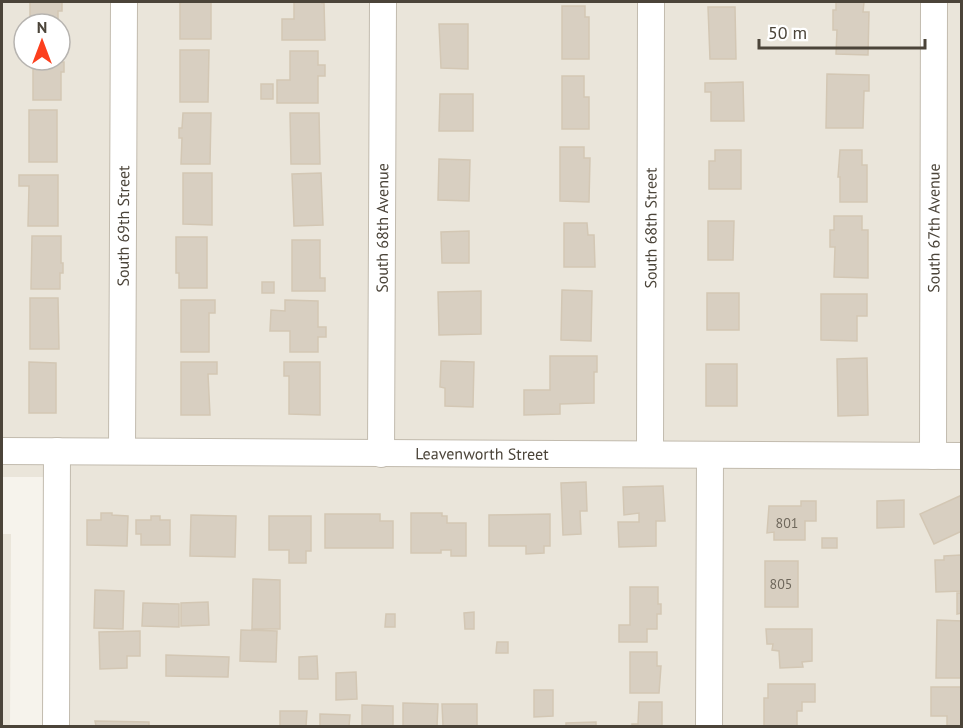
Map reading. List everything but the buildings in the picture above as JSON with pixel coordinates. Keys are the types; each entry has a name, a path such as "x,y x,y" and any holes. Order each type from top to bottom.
{"street":[{"name":"South 69th Street","path":"122,451 124,2"},
{"name":"South 68th Avenue","path":"381,453 383,2"},
{"name":"South 68th Street","path":"650,454 651,2"},
{"name":"South 67th Avenue","path":"933,456 934,2"},
{"name":"Leavenworth Street","path":"2,451 962,456"},
{"path":"56,726 57,451"},
{"path":"709,726 710,455"}],"shaded area":[{"path":"2,2 961,2 961,726 67,726 68,477 2,477"},
{"path":"2,534 11,534 10,726 2,726"}]}
